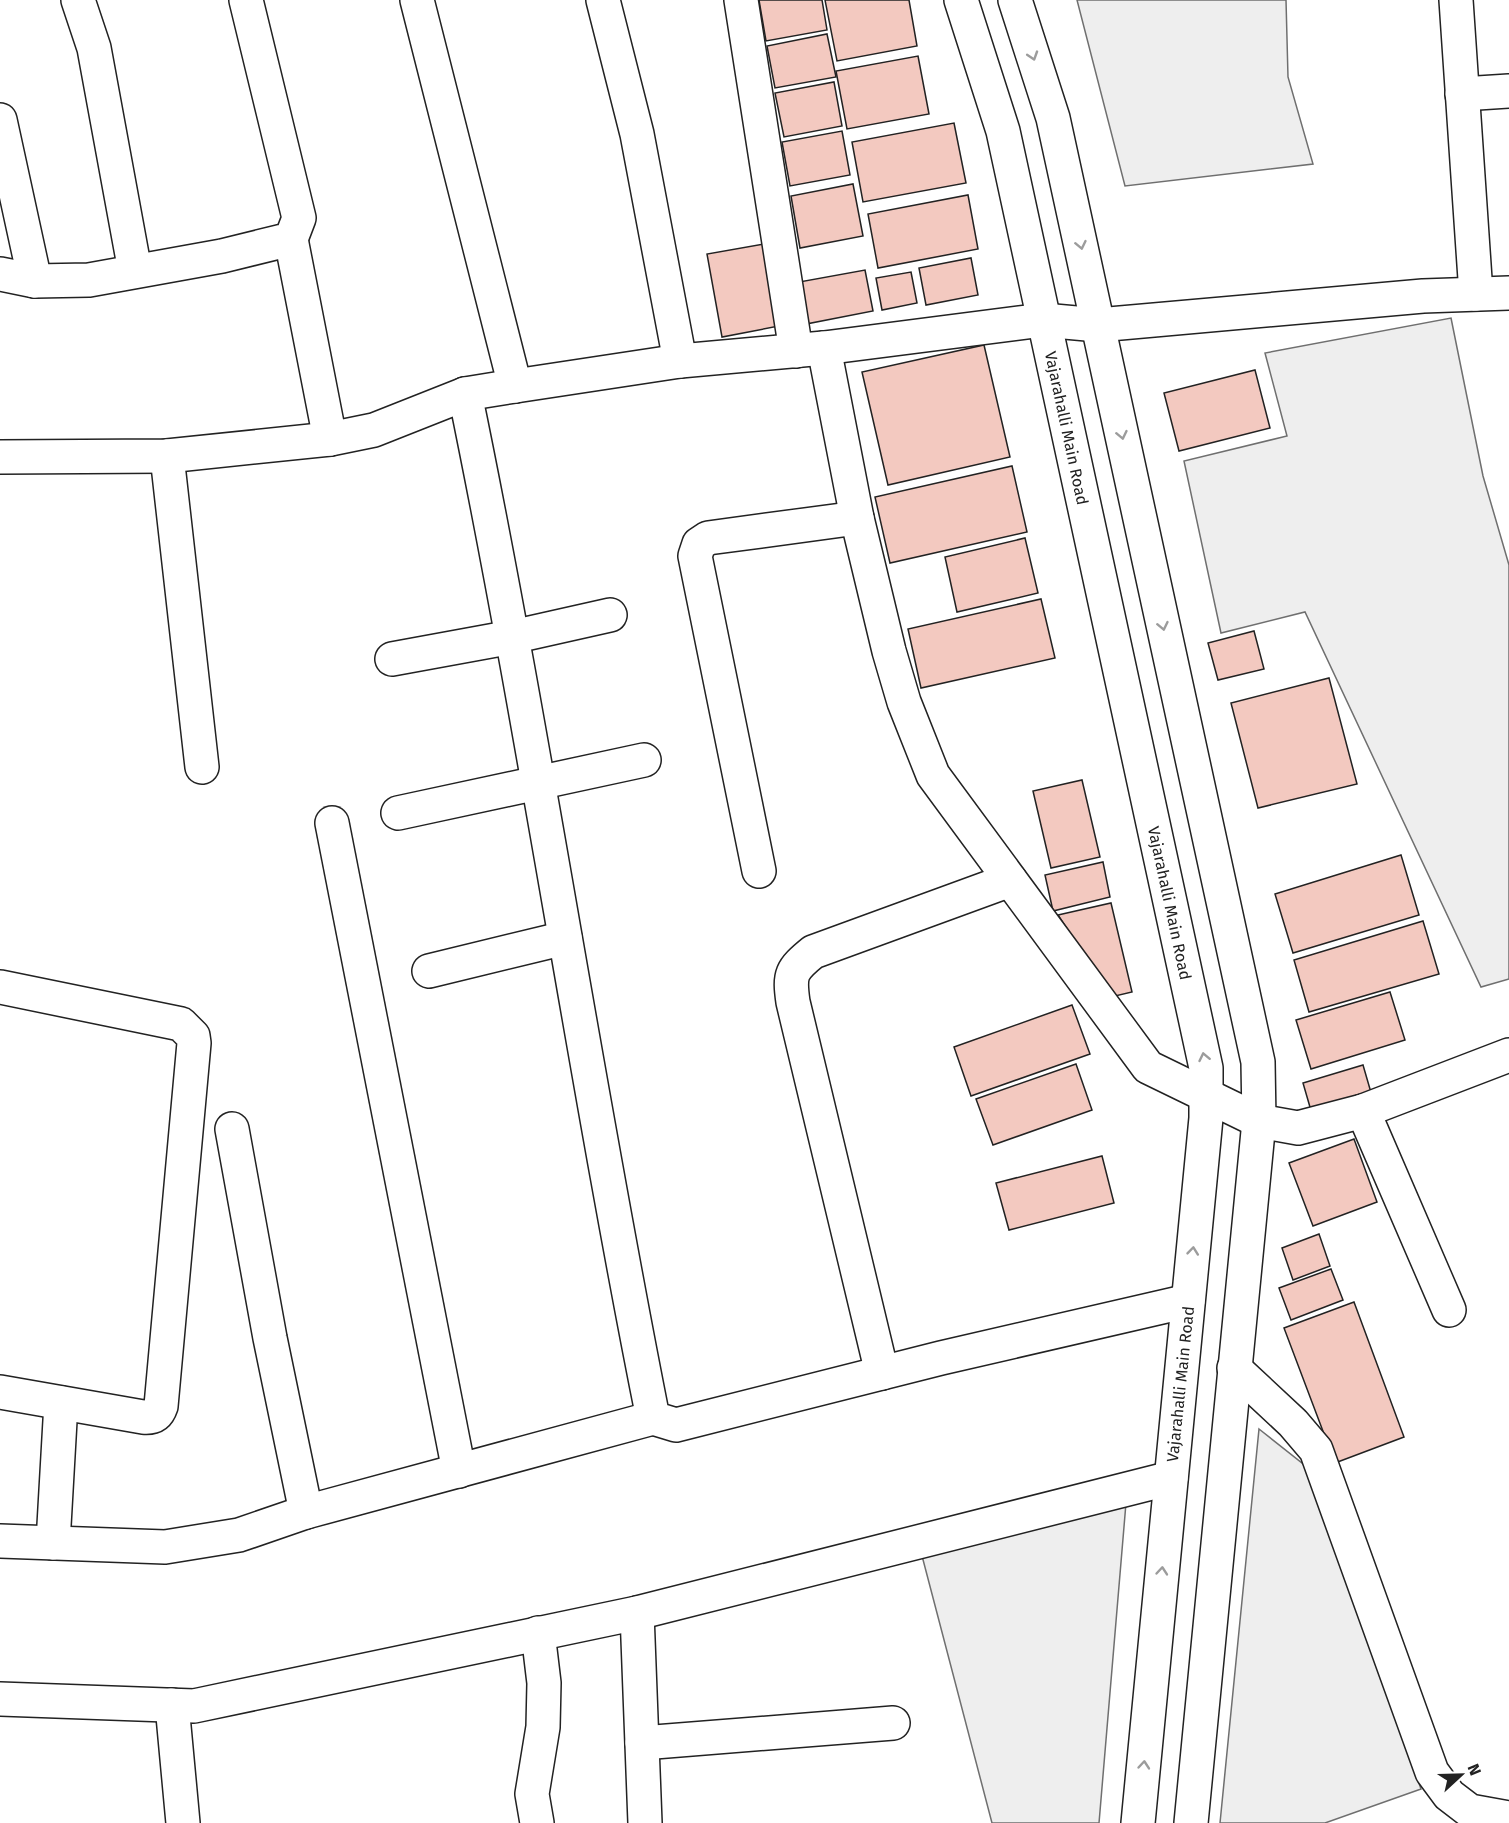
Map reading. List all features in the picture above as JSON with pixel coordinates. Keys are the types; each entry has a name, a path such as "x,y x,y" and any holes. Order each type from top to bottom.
{"street":[{"path":"78,0 94,48 135,271"},
{"path":"246,0 299,218 291,238 330,439"},
{"path":"417,0 515,386"},
{"path":"603,0 637,134 680,360"},
{"path":"741,0 810,349 857,518 889,651 914,731 933,775 1148,1067 1259,1121 1298,1128 1364,1111 1509,1055"},
{"name":"Vajarahalli Main Road","path":"961,0 1003,131 1206,1068 1206,1118 1138,1823"},
{"path":"1016,0 1053,118 1258,1062 1259,1121 1191,1823"},
{"path":"1456,0 1476,294"},
{"path":"1462,94 1509,91"},
{"path":"0,120 35,281"},
{"path":"0,274 35,281 89,280 222,256 291,238"},
{"path":"0,458 167,456 330,439 374,430 465,394 680,360 810,349 1043,320 1098,325 1423,296 1509,293"},
{"path":"465,394 497,548 620,1251 653,1418"},
{"path":"167,456 202,767"},
{"path":"759,871 695,556 699,543 708,538 857,518"},
{"path":"392,659 512,637 610,615"},
{"path":"398,813 644,760"},
{"path":"332,823 459,1471"},
{"path":"882,1373 793,1002 790,981 797,965 813,952 1010,880"},
{"path":"429,971 565,938"},
{"path":"0,987 181,1024 193,1036 159,1413 151,1418 0,1392"},
{"path":"1364,1111 1449,1310"},
{"path":"232,1129 270,1338 306,1512"},
{"path":"0,1541 165,1547 239,1535 306,1512 653,1418 676,1425 882,1373 1188,1301"},
{"path":"1234,1368 1293,1423 1316,1450 1432,1772 1449,1795 1470,1811 1509,1818"},
{"path":"53,1543 61,1403"},
{"path":"0,1699 194,1706 637,1612 1171,1478"},
{"path":"637,1612 645,1823"},
{"path":"537,1823 532,1794 543,1727 544,1683 538,1633"},
{"path":"171,1705 183,1823"},
{"path":"642,1743 893,1724"}],"shaded area":[{"path":"1077,0 1286,0 1288,77 1313,164 1125,186"},
{"path":"1451,318 1483,476 1509,565 1509,979 1481,987 1305,612 1221,633 1184,461 1287,436 1265,353"},
{"path":"1259,1429 1312,1471 1421,1789 1325,1823 1220,1823"},
{"path":"1126,1503 1099,1823 992,1823 921,1552"}],"building":[{"path":"759,0 822,0 827,30 766,41"},
{"path":"825,0 909,0 917,46 837,61"},
{"path":"827,34 836,77 775,88 767,46"},
{"path":"918,56 929,114 847,129 836,71"},
{"path":"834,82 842,126 784,137 775,93"},
{"path":"954,123 966,183 863,202 852,142"},
{"path":"842,131 850,175 790,186 782,142"},
{"path":"853,184 863,236 800,248 791,196"},
{"path":"968,195 978,249 878,268 868,214"},
{"path":"764,244 779,326 722,337 707,254"},
{"path":"971,258 978,295 926,305 919,268"},
{"path":"865,270 873,311 806,324 799,282"},
{"path":"911,272 917,303 882,310 876,278"},
{"path":"984,345 1010,457 888,485 862,372"},
{"path":"1255,370 1270,428 1179,451 1164,393"},
{"path":"1012,466 1027,532 890,563 875,497"},
{"path":"1025,538 1038,593 957,612 945,557"},
{"path":"1041,599 1055,658 921,688 908,629"},
{"path":"1254,631 1264,669 1218,680 1208,643"},
{"path":"1329,678 1357,784 1258,808 1231,703"},
{"path":"1082,780 1100,857 1051,868 1033,791"},
{"path":"1401,855 1419,915 1293,953 1275,894"},
{"path":"1103,862 1110,897 1053,911 1045,875"},
{"path":"1111,903 1132,992 1111,997 1058,915"},
{"path":"1423,921 1439,974 1309,1012 1294,960"},
{"path":"1390,992 1405,1040 1311,1069 1296,1020"},
{"path":"1072,1005 1090,1054 971,1096 954,1047"},
{"path":"1076,1064 1092,1110 993,1145 976,1099"},
{"path":"1363,1065 1372,1096 1312,1114 1303,1083"},
{"path":"1354,1139 1377,1202 1313,1226 1289,1163"},
{"path":"1102,1156 1114,1203 1009,1230 996,1183"},
{"path":"1319,1234 1330,1266 1293,1280 1282,1248"},
{"path":"1331,1269 1343,1300 1291,1320 1279,1288"},
{"path":"1354,1302 1404,1437 1335,1463 1284,1328"}]}
